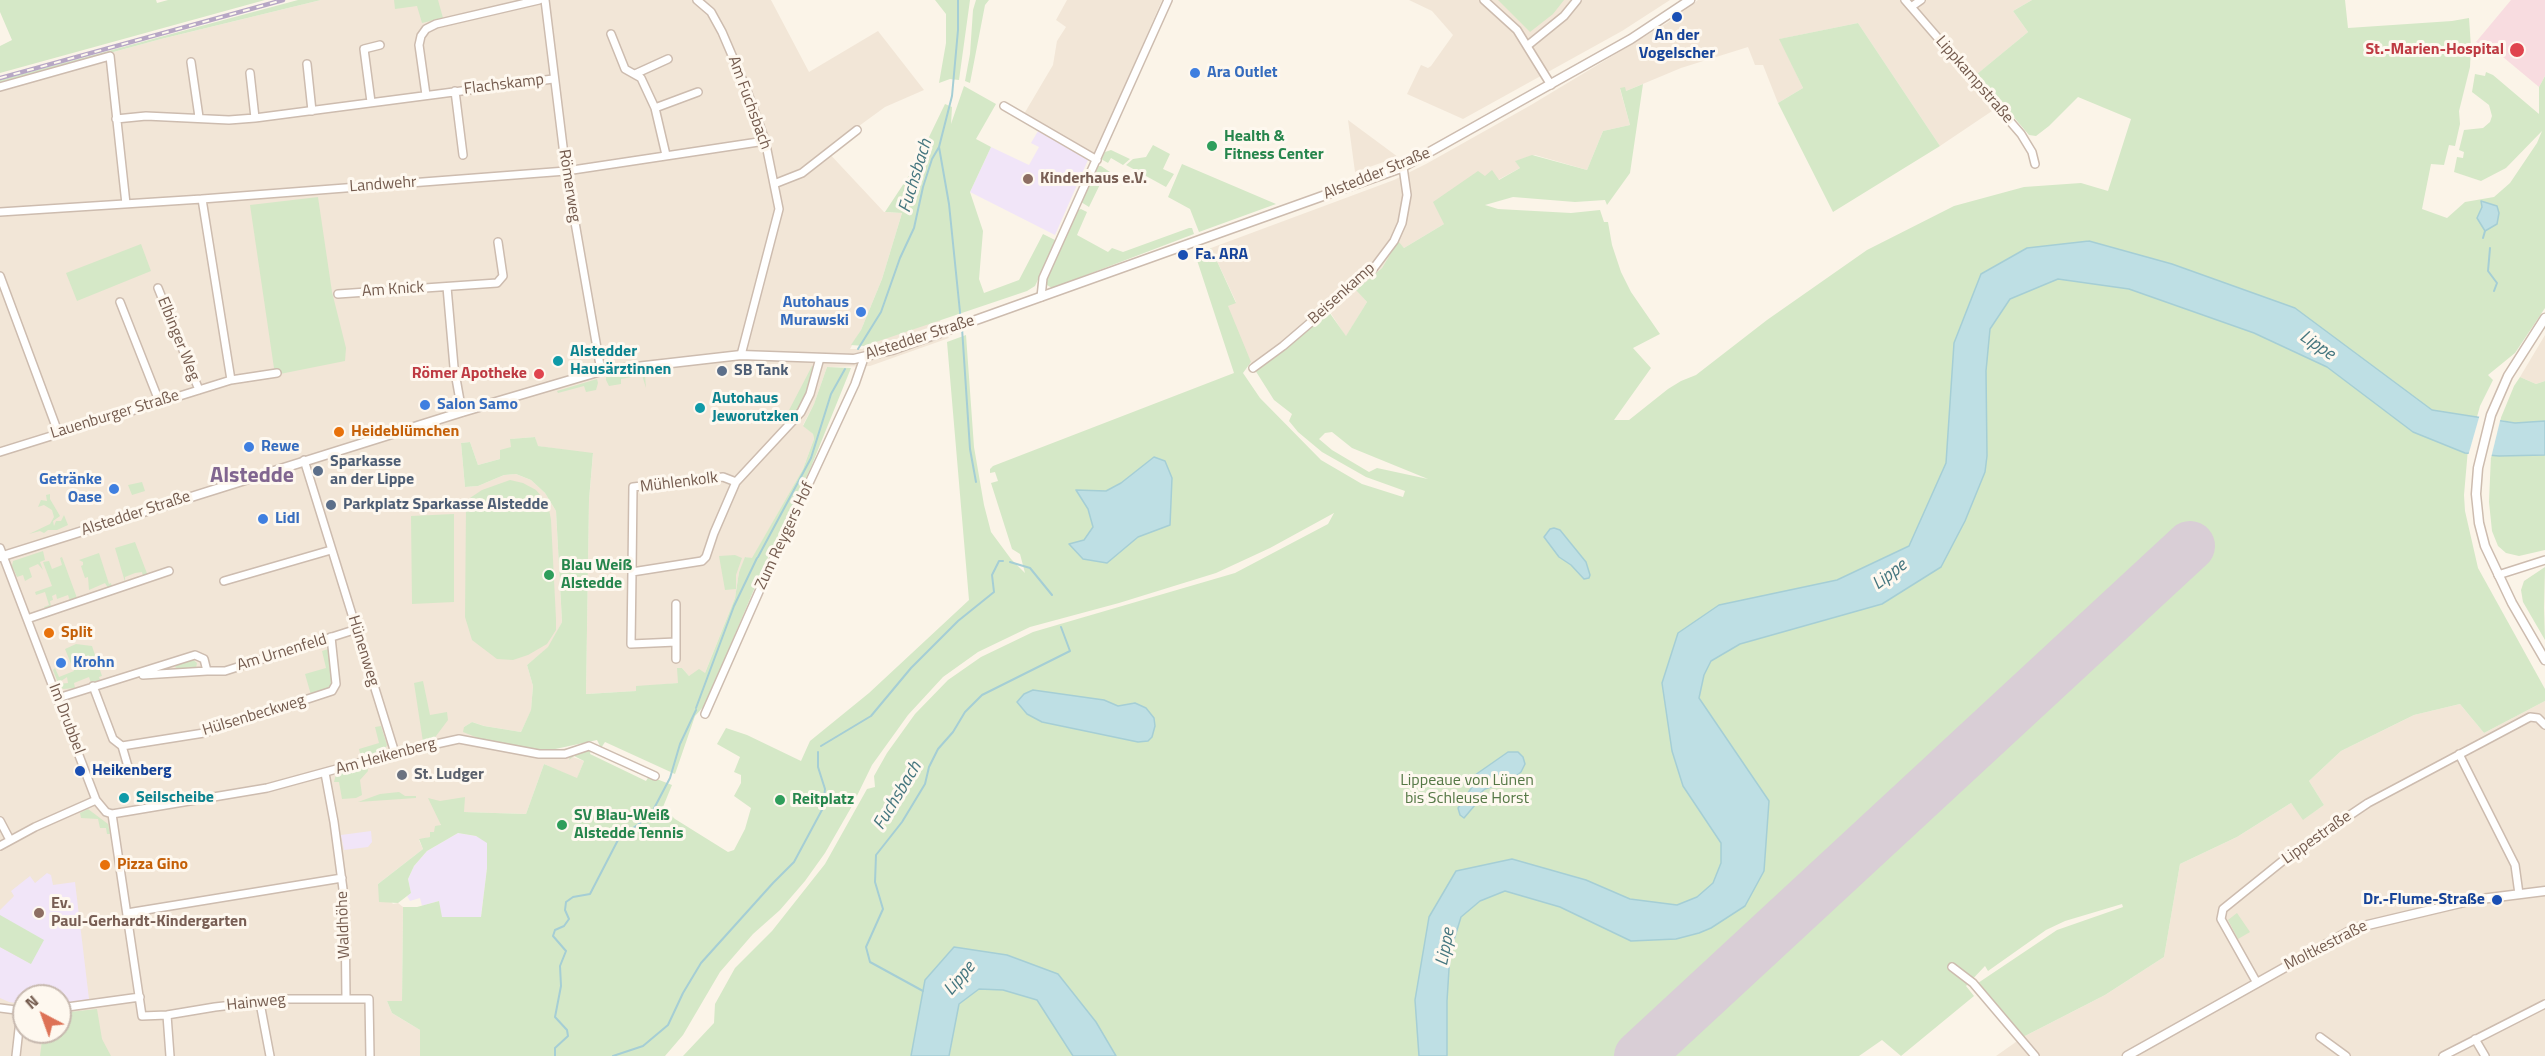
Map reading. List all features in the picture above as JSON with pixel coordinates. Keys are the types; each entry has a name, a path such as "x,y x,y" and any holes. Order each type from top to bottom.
{"street":[{"path":"426,95 419,45 426,29 436,24 539,0"},
{"name":"Römerweg","path":"545,0 566,171 601,371"},
{"name":"Am Fuchsbach","path":"697,0 711,12 746,88 765,141 779,210 741,355"},
{"path":"1041,297 1043,278 1168,0"},
{"path":"1484,0 1506,18 1527,46 1551,85"},
{"path":"1527,46 1564,16 1577,0"},
{"name":"Alstedder Straße","path":"1,554 601,371 741,355 864,358 892,350 1403,167 1551,85 1658,22 1690,0"},
{"name":"Lippkampstraße","path":"1905,0 2021,134 2032,152 2035,164"},
{"path":"1911,7 1921,0"},
{"path":"610,34 626,69 641,78 655,108 666,155"},
{"path":"371,102 364,49 380,45"},
{"path":"0,87 110,56 126,204"},
{"path":"634,74 668,59"},
{"path":"191,62 199,117"},
{"path":"307,64 312,111"},
{"path":"250,73 255,118"},
{"name":"Flachskamp","path":"116,118 146,116 229,120 255,118 553,79"},
{"name":"Flachskamp","path":"455,92 463,155"},
{"path":"655,108 698,92"},
{"path":"1004,106 1097,160"},
{"path":"774,184 802,173 857,130"},
{"name":"Landwehr","path":"0,212 202,200 566,171 765,141"},
{"name":"Beisenkamp","path":"1253,368 1373,269 1394,241 1402,223 1407,195 1403,167"},
{"path":"202,200 231,380"},
{"name":"Am Knick","path":"338,294 497,283 503,276 498,242"},
{"path":"0,276 58,432"},
{"name":"Am Knick","path":"447,287 454,367 462,412"},
{"name":"Elbinger Weg","path":"158,288 199,390"},
{"path":"120,302 159,401"},
{"path":"2545,318 2508,376 2491,415 2482,447 2476,494 2479,523 2498,575 2545,660"},
{"name":"Mühlenkolk","path":"632,572 702,561 708,555 714,533 736,482 801,412 810,394 820,358"},
{"name":"Zum Reygers Hof","path":"705,714 855,384 864,358"},
{"name":"Lauenburger Straße","path":"0,452 58,432 231,380 277,373"},
{"name":"Hünenweg","path":"304,460 395,753"},
{"name":"Mühlenkolk","path":"676,642 631,644 633,487 723,477 736,482"},
{"path":"224,581 332,550"},
{"name":"Im Drubbel","path":"1,554 96,800 106,812 112,814"},
{"path":"2498,575 2545,560"},
{"path":"27,619 169,571"},
{"path":"676,604 676,659"},
{"name":"Am Urnenfeld","path":"130,675 225,671 357,629"},
{"name":"Hülsenbeckweg","path":"122,746 204,733 332,691 336,684 331,637"},
{"name":"Am Urnenfeld","path":"58,698 195,655 204,659 207,671"},
{"path":"93,686 113,739 122,746 129,770"},
{"name":"Lippestraße","path":"2257,982 2221,919 2223,909 2327,829 2368,802 2530,717 2538,718 2545,725"},
{"name":"Am Heikenberg","path":"112,814 267,788 395,753 459,740 538,754 565,754 589,746 655,776"},
{"path":"2459,754 2515,865 2519,894"},
{"name":"Waldhöhe","path":"325,773 342,878 346,919 346,999"},
{"path":"0,846 96,800"},
{"path":"72,1006 140,997 112,814"},
{"path":"0,821 10,840"},
{"path":"127,913 342,878"},
{"name":"Moltkestraße","path":"2127,1056 2341,935 2367,924 2473,900 2545,891"},
{"path":"1952,967 1973,983 2035,1056"},
{"name":"Hainweg","path":"140,997 142,1016 167,1015 285,999 346,999"},
{"path":"346,999 369,999 370,1056"},
{"path":"260,1003 270,1056"},
{"path":"2443,1056 2545,1004"},
{"path":"167,1015 170,1056"},
{"path":"2320,1037 2346,1056"},
{"path":"2475,1039 2485,1056"}],"shaded area":[{"path":"321,0 771,0 809,72 878,31 924,90 885,107 826,150 884,212 902,213 882,279 861,330 850,349 862,349 872,345 884,319 941,316 940,322 949,338 870,366 827,367 814,404 803,425 813,434 814,439 803,469 752,559 746,557 739,572 735,598 705,673 689,676 682,668 678,668 678,683 636,687 637,691 586,694 589,500 593,454 537,446 535,437 511,439 511,447 500,459 478,465 470,442 461,443 465,487 478,486 504,475 516,474 531,480 545,493 556,511 562,622 549,647 527,665 533,686 531,711 521,732 472,722 464,727 545,751 568,748 570,756 584,761 577,779 544,764 526,814 463,812 464,797 430,837 419,840 423,849 378,884 393,904 398,903 403,907 402,1002 387,1001 392,1013 420,1030 420,1056 0,1056 0,83 161,39"},
{"path":"1067,0 1162,0 1095,154 1024,114 1053,65 1057,41 1066,27 1056,20"},
{"path":"1409,0 1670,0 1622,31 1463,119 1407,94 1421,65 1428,68 1431,66 1453,35 1432,11"},
{"path":"1698,0 2032,0 2013,11 2028,32 1970,80 1995,109 1940,146 1858,23 1780,39 1803,88 1778,103 1763,65 1755,65 1748,47 1681,68 1626,91 1620,89 1630,125 1603,131 1587,170 1535,155 1516,161 1520,168 1498,180 1444,224 1404,248 1398,242 1382,268 1356,289 1367,302 1346,337 1330,312 1255,370 1240,342 1227,306 1236,302 1211,248 1394,180 1426,164 1531,105 1667,23"},
{"name":"St.-Marien-Hospital","path":"2511,0 2545,0 2545,76 2539,87 2503,57 2476,42"},
{"path":"1348,120 1398,157 1355,172"},
{"name":"Kinderhaus e.V.","path":"1038,131 1088,160 1055,235 970,192 991,147 1029,165 1039,147 1031,143"},
{"path":"2545,335 2545,381 2536,384 2520,377"},
{"path":"2545,701 2545,1056 1996,1056 2023,1037 2105,995 2164,957 2180,864 2237,837 2291,803 2304,819 2324,805 2309,781 2341,751 2414,715 2460,704 2484,733"},
{"path":"371,831 372,842 368,847 344,850 341,835"},
{"path":"458,833 476,836 487,842 487,868 481,917 441,917 439,901 422,906 420,898 410,901 407,896 411,893 408,879 414,866 427,851"},
{"path":"47,873 51,875 53,885 75,882 89,999 72,1003 72,984 12,984 12,1002 0,998 0,947 31,964 0,916 0,910 14,896 11,891 30,876 35,883"}],"green space":[{"path":"0,0 156,0 157,3 168,0 265,0 0,73 0,46 12,40 0,12"},
{"path":"298,0 321,0 161,39 0,83 0,80"},
{"path":"394,0 438,0 443,18 422,23 417,6 395,9"},
{"path":"935,0 970,0 959,80 950,79 939,83 946,43 946,14"},
{"path":"976,0 989,0 985,5 970,83 965,81"},
{"path":"1498,0 1564,0 1553,14 1530,32"},
{"name":"Lippeaue von Lünen bis Schleuse Horst","path":"2032,0 2345,0 2348,28 2469,18 2470,67 2459,111 2460,124 2455,146 2449,145 2444,165 2431,164 2422,209 2447,218 2465,202 2494,197 2510,183 2537,143 2542,131 2506,168 2481,181 2454,172 2457,157 2463,158 2464,152 2459,150 2464,130 2483,128 2490,122 2492,116 2489,105 2472,92 2475,74 2485,76 2486,72 2493,75 2539,114 2539,87 2545,76 2545,308 2515,353 2488,375 2493,380 2480,406 2468,449 2464,495 2465,511 2478,568 2545,689 2545,701 2484,733 2460,704 2414,715 2341,751 2309,781 2324,805 2303,820 2291,803 2237,837 2180,864 2164,957 2105,995 2023,1037 1978,983 2057,930 2123,907 2122,904 2065,921 2046,930 1988,971 1985,966 1966,986 1974,996 1901,1056 1882,1040 1859,1056 683,1056 714,1023 715,1004 735,968 772,931 825,864 867,789 875,787 874,776 887,753 915,714 948,680 981,657 1033,632 1235,573 1328,524 1334,513 1270,548 1216,573 1030,627 978,652 943,677 908,715 872,765 825,853 805,881 780,910 753,934 720,972 683,1035 665,1056 420,1056 420,1030 392,1013 387,1001 402,1001 403,907 417,907 439,901 442,917 481,917 487,868 487,843 476,836 458,833 427,851 414,866 408,879 411,893 398,903 379,902 378,884 423,849 419,839 430,837 430,832 434,832 435,826 441,825 428,798 440,801 465,797 464,812 526,814 544,764 577,778 584,761 574,756 569,760 570,756 588,748 591,750 590,754 646,781 649,776 672,785 663,807 675,819 728,852 734,850 745,829 751,808 734,796 741,783 741,775 734,772 740,757 717,744 726,728 747,735 801,761 810,741 869,693 969,600 947,342 966,335 974,447 984,505 991,532 1011,559 1025,573 1020,554 1012,549 991,483 998,481 995,472 990,473 993,466 1234,373 1195,254 1211,248 1236,303 1228,306 1251,362 1243,373 1260,398 1321,460 1362,484 1403,497 1405,491 1366,477 1322,452 1298,432 1289,421 1292,414 1274,400 1255,370 1329,312 1346,336 1367,302 1356,290 1382,268 1398,241 1404,248 1444,224 1433,202 1478,171 1485,176 1492,170 1499,180 1520,168 1515,161 1532,155 1587,170 1603,131 1630,125 1620,88 1625,87 1626,91 1643,84 1630,173 1607,205 1605,200 1575,202 1513,197 1485,205 1498,209 1571,213 1600,210 1604,222 1608,222 1612,245 1621,272 1631,292 1660,334 1633,348 1651,368 1614,420 1629,420 1668,389 1696,375 1767,320 1867,250 1954,206 2024,187 2081,183 2108,191 2131,119 2078,97 2049,126 2036,136 2029,135 1977,74 2028,32 2013,11","holes":["1332,432 1352,448 1428,479 1377,468 1369,472 1332,450 1319,439 1325,433"]},
{"path":"1858,23 1940,146 1833,212 1778,103 1803,88 1779,39"},
{"path":"964,86 996,104 976,139 991,147 970,192 983,231 979,279 984,293 1019,280 1043,234 1055,240 1048,258 1035,286 1027,291 864,346 851,345 861,330 882,279 902,213 885,212 914,168 945,104 952,107 951,124"},
{"path":"1153,145 1170,154 1163,169 1174,174 1166,187 1126,165 1133,159 1146,157"},
{"path":"1111,150 1130,159 1123,165 1111,158 1108,163 1101,159 1105,152"},
{"path":"1182,164 1276,204 1199,232 1190,209 1168,197"},
{"path":"1097,166 1110,172 1105,174 1089,207 1081,202"},
{"path":"318,197 332,292 346,348 345,361 275,375 250,205"},
{"path":"1078,210 1087,212 1077,235 1108,252 1112,248 1123,252 1189,228 1192,228 1194,234 1052,288 1047,285 1047,279"},
{"path":"141,244 151,271 77,301 66,273"},
{"path":"812,366 814,367 806,395 800,408 791,418 787,414"},
{"path":"827,367 851,368 811,467 764,566 705,705 695,716 675,774 605,742 601,748 597,740 546,751 478,738 463,732 464,727 472,722 521,732 531,710 533,686 527,665 548,647 562,622 556,511 545,493 531,480 516,474 504,475 478,486 465,487 461,443 470,442 478,465 500,459 500,450 511,447 510,439 535,437 538,446 593,453 589,500 586,694 636,691 636,686 678,683 677,668 682,668 689,676 699,669 705,673 735,598 739,572 745,557 752,558 803,469 814,439 813,434 803,426 814,404"},
{"path":"654,372 655,374 645,376 646,388 642,375 621,379 621,384 609,386 606,380 606,377"},
{"path":"2520,377 2536,384 2545,381 2545,421 2515,423 2500,420"},
{"path":"597,379 596,390 586,392 584,386 558,393 557,391"},
{"path":"2491,455 2545,455 2545,550 2519,556 2506,553 2498,546 2492,531 2489,502"},
{"path":"510,480 523,483 536,490 548,504 551,520 556,619 556,630 547,644 528,655 513,660 497,659 472,640 465,617 466,506 470,498 482,490"},
{"path":"142,482 145,491 132,495 128,485"},
{"path":"50,494 50,499 60,516 53,521 54,526 56,521 61,521 64,515 68,525 44,533 40,531 29,534 50,524 54,517 52,510 44,505 38,507 41,500 47,501 46,495"},
{"path":"454,514 454,602 412,604 411,516"},
{"path":"135,542 148,576 143,576 142,572 135,573 125,577 125,582 115,548"},
{"path":"43,551 45,560 40,562 43,570 38,564 29,568 32,577 25,581 23,575 17,577 12,566 13,561"},
{"path":"99,553 112,587 108,588 105,583 89,590 88,577 85,578 81,566 83,562 79,560"},
{"path":"735,555 742,558 736,575 736,589 725,590 719,556"},
{"path":"62,557 77,598 70,601 68,595 57,599 56,594 50,601 51,607 45,609 44,607 49,605 45,592 36,595 35,592 52,586 43,562 49,561 52,569 62,565 60,558"},
{"path":"2545,567 2545,640 2523,602 2521,590 2524,581"},
{"path":"76,644 92,646 102,676 99,677 100,680 91,683 89,677 74,683 75,688 63,689 58,684 68,683 67,677 58,683 53,670 55,668 59,677 74,671 65,649"},
{"path":"328,649 332,685 329,689 311,695 305,674 326,668 322,651"},
{"path":"192,659 197,663 196,668 180,670 175,667 177,664"},
{"path":"423,681 430,715 447,712 448,720 433,740 423,742 414,683"},
{"path":"381,726 387,745 385,749 361,758 359,749 379,743 375,727"},
{"path":"367,766 368,771 360,780 362,795 342,799 339,782 334,782 336,774"},
{"path":"399,792 405,796 416,796 416,798 358,802 380,794"},
{"path":"88,809 108,824 110,834 107,834 106,828 100,828 98,819 81,818 80,813"},
{"path":"2237,913 2250,932 2238,939 2228,920"},
{"path":"0,915 44,940 31,964 0,947"},
{"path":"97,1009 102,1039 111,1056 40,1056 42,1044 72,1044 72,1012"}],"water":[{"path":"2481,201 2497,206 2499,213 2497,224 2485,231 2477,218 2482,207"},
{"name":"Lippe","path":"2089,241 2172,264 2295,308 2432,410 2515,423 2545,421 2545,455 2499,456 2465,453 2413,432 2327,367 2254,333 2129,289 2058,279 2010,299 1990,329 1986,371 1987,456 1985,472 1965,521 1941,567 1882,604 1740,644 1711,661 1704,675 1699,698 1769,801 1764,871 1745,906 1699,933 1676,939 1631,941 1560,907 1505,891 1480,901 1461,917 1450,953 1447,1056 1419,1056 1415,1000 1429,917 1456,871 1512,859 1586,880 1630,899 1677,905 1697,897 1713,883 1721,863 1721,843 1683,786 1672,751 1662,683 1678,633 1719,605 1837,580 1909,546 1946,463 1954,343 1981,274 2027,248"},
{"path":"1154,457 1165,461 1172,478 1170,525 1138,537 1107,563 1083,559 1069,544 1084,540 1093,527 1088,509 1076,490 1106,491 1121,483"},
{"path":"1550,529 1560,530 1586,562 1589,578 1584,579 1571,565 1559,557 1544,537"},
{"path":"1033,690 1104,700 1118,706 1135,703 1146,708 1154,718 1155,726 1152,737 1148,741 1138,742 1042,722 1027,714 1017,702 1024,694"},
{"path":"1508,752 1518,752 1523,757 1525,764 1521,772 1511,780 1485,789 1476,797 1475,805 1464,818 1460,815 1458,808 1474,784 1475,775"},
{"name":"Lippe","path":"954,947 1007,955 1058,974 1096,1022 1116,1056 1073,1056 1037,1000 1003,990 979,989 959,1004 949,1056 911,1056 925,980"}],"pier":[{"path":"2480,414 2501,417 2491,458 2468,456"}],"waterway":[{"name":"Fuchsbach","path":"858,349 881,312 900,258 914,228 923,187 932,159 939,147 952,96 958,30 958,0"},
{"path":"939,147 949,204 961,322"},
{"path":"2483,238 2485,231"},
{"path":"2490,248 2488,271 2497,283 2494,291"},
{"path":"962,328 970,449 976,482"},
{"name":"Fuchsbach","path":"758,557 811,458 831,394 845,369"},
{"name":"Fuchsbach","path":"696,708 734,606 757,558"},
{"name":"Fuchsbach","path":"821,746 871,716 911,668 958,621 994,592 992,575 999,561 1003,561"},
{"name":"Fuchsbach","path":"1010,562 1030,568 1052,595"},
{"name":"Fuchsbach","path":"923,991 870,962 866,947 883,909 875,882 876,855 902,822 925,784 929,767 938,749 953,732 965,712 982,695 1070,651 1061,627"},
{"name":"Fuchsbach","path":"555,1056 555,1048 568,1036 567,1030 555,1017 561,986 560,966 566,951 553,936 555,930 564,926 569,919 565,910 566,902 573,897 590,894 619,838 650,816 670,778 680,744 696,710"},
{"name":"Fuchsbach","path":"613,1056 643,1046 668,1025 701,963 794,862 823,808 825,789 818,767 818,752"}],"runway":[{"path":"1639,1056 2190,546"}],"railway":[{"path":"0,78 283,0"}],"place":[{"name":"An der Vogelscher","path":"1677,17"},
{"name":"St.-Marien-Hospital","path":"2517,50"},
{"name":"Ara Outlet","path":"1195,73"},
{"name":"Health & Fitness Center","path":"1212,146"},
{"name":"Kinderhaus e.V.","path":"1028,179"},
{"name":"Fa. ARA","path":"1183,255"},
{"name":"Autohaus Murawski","path":"861,312"},
{"name":"Alstedder Hausärztinnen","path":"558,361"},
{"name":"SB Tank","path":"722,371"},
{"name":"Römer Apotheke","path":"539,374"},
{"name":"Salon Samo","path":"425,405"},
{"name":"Autohaus Jeworutzken","path":"700,408"},
{"name":"Heideblümchen","path":"339,432"},
{"name":"Rewe","path":"249,447"},
{"name":"Sparkasse an der Lippe","path":"318,471"},
{"name":"Getränke Oase","path":"114,489"},
{"name":"Parkplatz Sparkasse Alstedde","path":"331,505"},
{"name":"Lidl","path":"263,519"},
{"name":"Blau Weiß Alstedde","path":"549,575"},
{"name":"Split","path":"49,633"},
{"name":"Krohn","path":"61,663"},
{"name":"Heikenberg","path":"80,771"},
{"name":"St. Ludger","path":"402,775"},
{"name":"Seilscheibe","path":"124,798"},
{"name":"Reitplatz","path":"780,800"},
{"name":"SV Blau-Weiß Alstedde Tennis","path":"562,825"},
{"name":"Pizza Gino","path":"105,865"},
{"name":"Dr.-Flume-Straße","path":"2497,900"},
{"name":"Ev. Paul-Gerhardt-Kindergarten","path":"39,913"}],"district":[{"name":"Alstedde","path":"252,477"}]}
